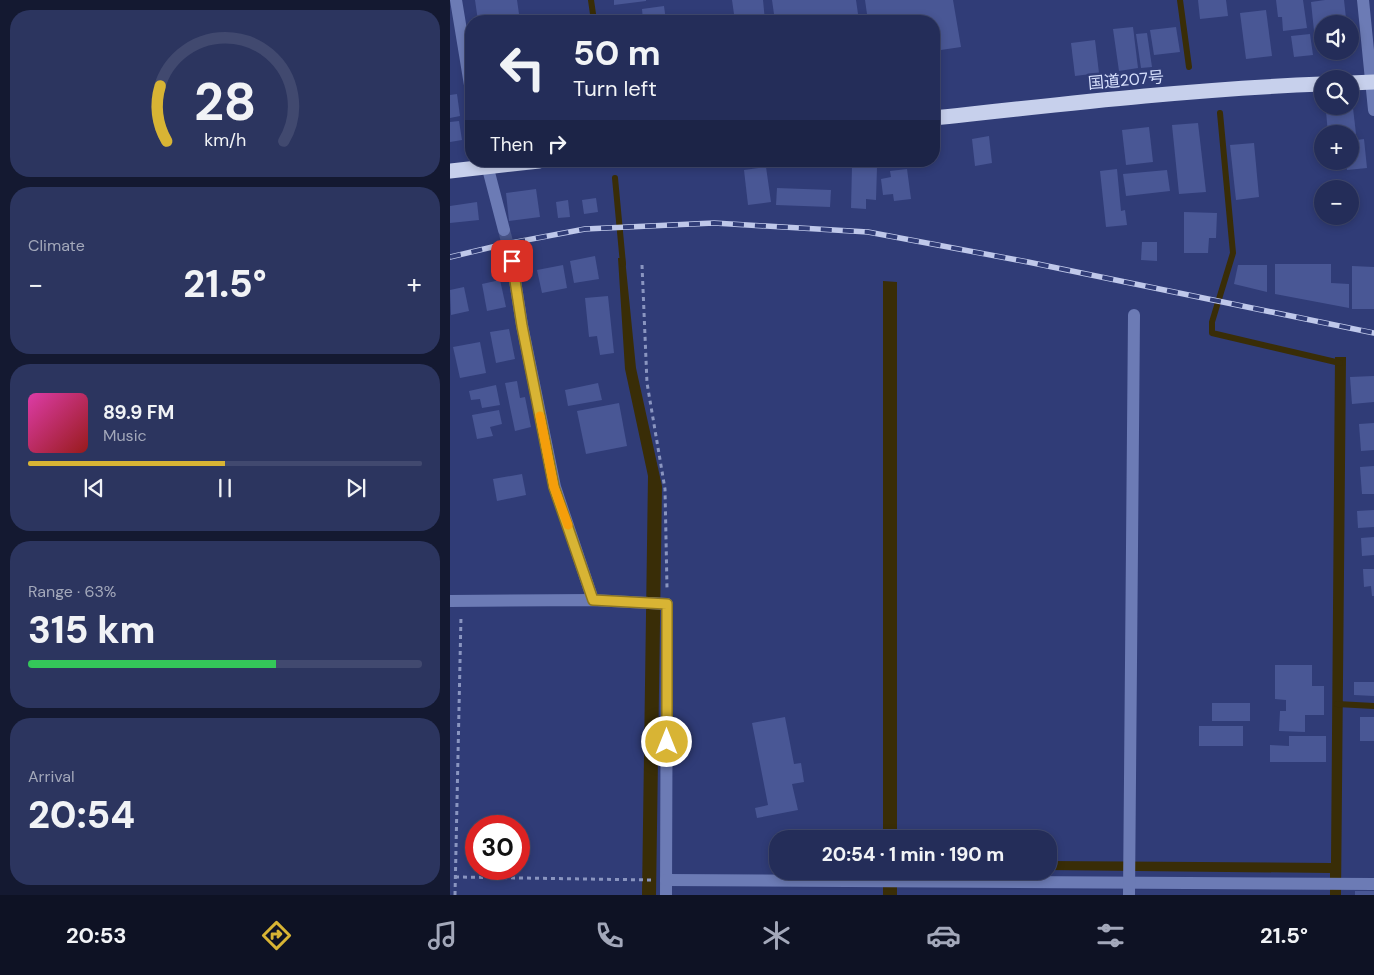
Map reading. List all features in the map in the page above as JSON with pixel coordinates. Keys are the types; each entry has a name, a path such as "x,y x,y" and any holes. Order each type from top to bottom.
{"highway":[{"path":"1359,83 1372,82"},
{"name":"国道207号","path":"940,117 1116,98 1241,87 1314,84"},
{"path":"450,172 473,167"}],"street":[{"path":"456,0 465,55"},
{"path":"1363,0 1374,110"},
{"path":"488,167 504,230"},
{"path":"512,261 522,326 554,487 593,600"},
{"path":"1129,889 1134,316"},
{"path":"455,601 593,600 667,604 666,895"},
{"path":"666,880 900,882 1129,889 1374,884"}],"path":[{"path":"642,265 647,383 665,489 667,604"},
{"path":"455,601 455,895"},
{"path":"456,877 637,880"}],"shaded area":[{"path":"618,258 625,258 636,368 662,486 656,895 642,895 648,476 625,369"},
{"path":"883,281 897,282 897,830 883,830"},
{"path":"1335,357 1346,357 1341,895 1330,895 1330,873 1057,870 1057,861 1331,863"},
{"path":"883,880 897,880 897,895 883,895"}],"building":[{"path":"475,0 517,0 519,15 477,15"},
{"path":"614,0 646,0 646,1 614,5"},
{"path":"732,0 763,0 764,15 734,15"},
{"path":"772,0 856,0 858,15 774,15"},
{"path":"865,0 953,0 961,47 940,50 940,15 867,15"},
{"path":"1198,0 1226,0 1228,16 1200,19"},
{"path":"1276,0 1303,0 1307,28 1283,31 1282,17 1278,17"},
{"path":"1344,0 1346,15 1314,15 1314,31 1311,2"},
{"path":"664,6 665,15 642,15 642,9"},
{"path":"1266,10 1272,56 1246,59 1240,13"},
{"path":"1133,27 1138,68 1119,71 1113,29"},
{"path":"1176,27 1180,52 1154,55 1150,30"},
{"path":"1147,33 1152,67 1141,68 1136,34"},
{"path":"1310,34 1313,55 1294,57 1291,36"},
{"path":"1095,40 1099,73 1075,76 1071,43"},
{"path":"457,94 460,116 450,118 450,95"},
{"path":"1326,115 1354,115 1355,125 1327,125"},
{"path":"459,121 462,140 450,142 450,122"},
{"path":"1198,123 1206,192 1179,194 1172,125"},
{"path":"1149,127 1153,162 1126,165 1122,130"},
{"path":"989,136 992,163 975,166 972,139"},
{"path":"1364,139 1367,168 1359,169 1359,140"},
{"path":"1254,143 1259,197 1236,200 1230,145"},
{"path":"766,167 771,202 748,205 744,170"},
{"path":"852,167 877,167 876,200 866,199 866,209 851,208"},
{"path":"907,169 911,199 894,201 893,194 883,195 881,179 891,177 890,171"},
{"path":"1117,169 1121,211 1125,210 1127,225 1106,227 1100,171"},
{"path":"1167,170 1170,191 1126,196 1123,174"},
{"path":"777,188 831,190 830,207 776,205"},
{"path":"536,189 540,217 509,221 506,193"},
{"path":"596,198 598,212 584,214 582,200"},
{"path":"568,200 570,217 558,218 556,202"},
{"path":"477,202 479,220 450,223 450,206"},
{"path":"1184,212 1217,213 1216,238 1209,238 1208,253 1184,253"},
{"path":"1142,242 1157,242 1157,261 1141,260"},
{"path":"595,256 599,279 574,283 570,261"},
{"path":"1275,264 1331,264 1331,283 1349,284 1349,308 1275,294"},
{"path":"563,265 567,288 542,293 537,270"},
{"path":"1238,265 1267,265 1267,292 1234,284"},
{"path":"1352,266 1374,267 1374,309 1352,309"},
{"path":"500,280 506,307 487,311 482,284"},
{"path":"464,287 469,311 451,315 450,290"},
{"path":"608,296 614,353 600,355 597,336 589,337 585,298"},
{"path":"509,329 515,359 496,363 490,332"},
{"path":"480,342 486,373 460,378 453,347"},
{"path":"1374,376 1374,402 1352,404 1350,377"},
{"path":"517,381 520,398 525,397 531,427 515,431 505,383"},
{"path":"598,383 602,400 568,406 565,390"},
{"path":"496,385 500,405 482,408 480,399 471,400 469,391"},
{"path":"619,403 627,446 586,454 577,411"},
{"path":"499,410 502,424 490,427 493,436 477,439 472,415"},
{"path":"1374,423 1374,450 1361,451 1359,424"},
{"path":"1374,466 1374,494 1362,494 1360,467"},
{"path":"522,474 526,495 497,501 493,479"},
{"path":"1374,510 1374,527 1358,528 1357,511"},
{"path":"1374,537 1374,555 1362,556 1361,538"},
{"path":"1363,569 1374,569 1374,596 1372,596 1371,586 1364,587"},
{"path":"1275,665 1312,665 1312,686 1324,686 1324,715 1305,715 1305,732 1279,731 1280,711 1286,711 1286,700 1275,699"},
{"path":"1354,682 1374,682 1374,696 1354,695"},
{"path":"1212,703 1250,703 1250,721 1212,721"},
{"path":"785,717 794,764 801,763 804,782 792,784 798,810 757,818 755,808 768,805 752,723"},
{"path":"1360,717 1374,717 1374,741 1360,741"},
{"path":"1199,726 1243,726 1243,746 1199,746"},
{"path":"1289,736 1326,736 1326,762 1270,762 1270,745 1289,746"},
{"path":"1355,891 1374,891 1374,895 1355,895"}],"waterway":[{"path":"591,0 593,15"},
{"path":"1180,0 1189,67"},
{"path":"1220,113 1233,253 1212,322 1212,333 1340,363"},
{"path":"615,178 623,264"},
{"path":"1337,704 1374,706"}],"tunnel":[{"path":"504,230 512,261"}],"railway":[{"path":"450,257 505,244 585,229 714,223 868,232 1028,262 1374,333"}],"slow traffic":[{"path":"540,416 554,487 568,525"}],"route":[{"path":"512,261 522,326 554,487 593,600 667,604 667,742"}]}
